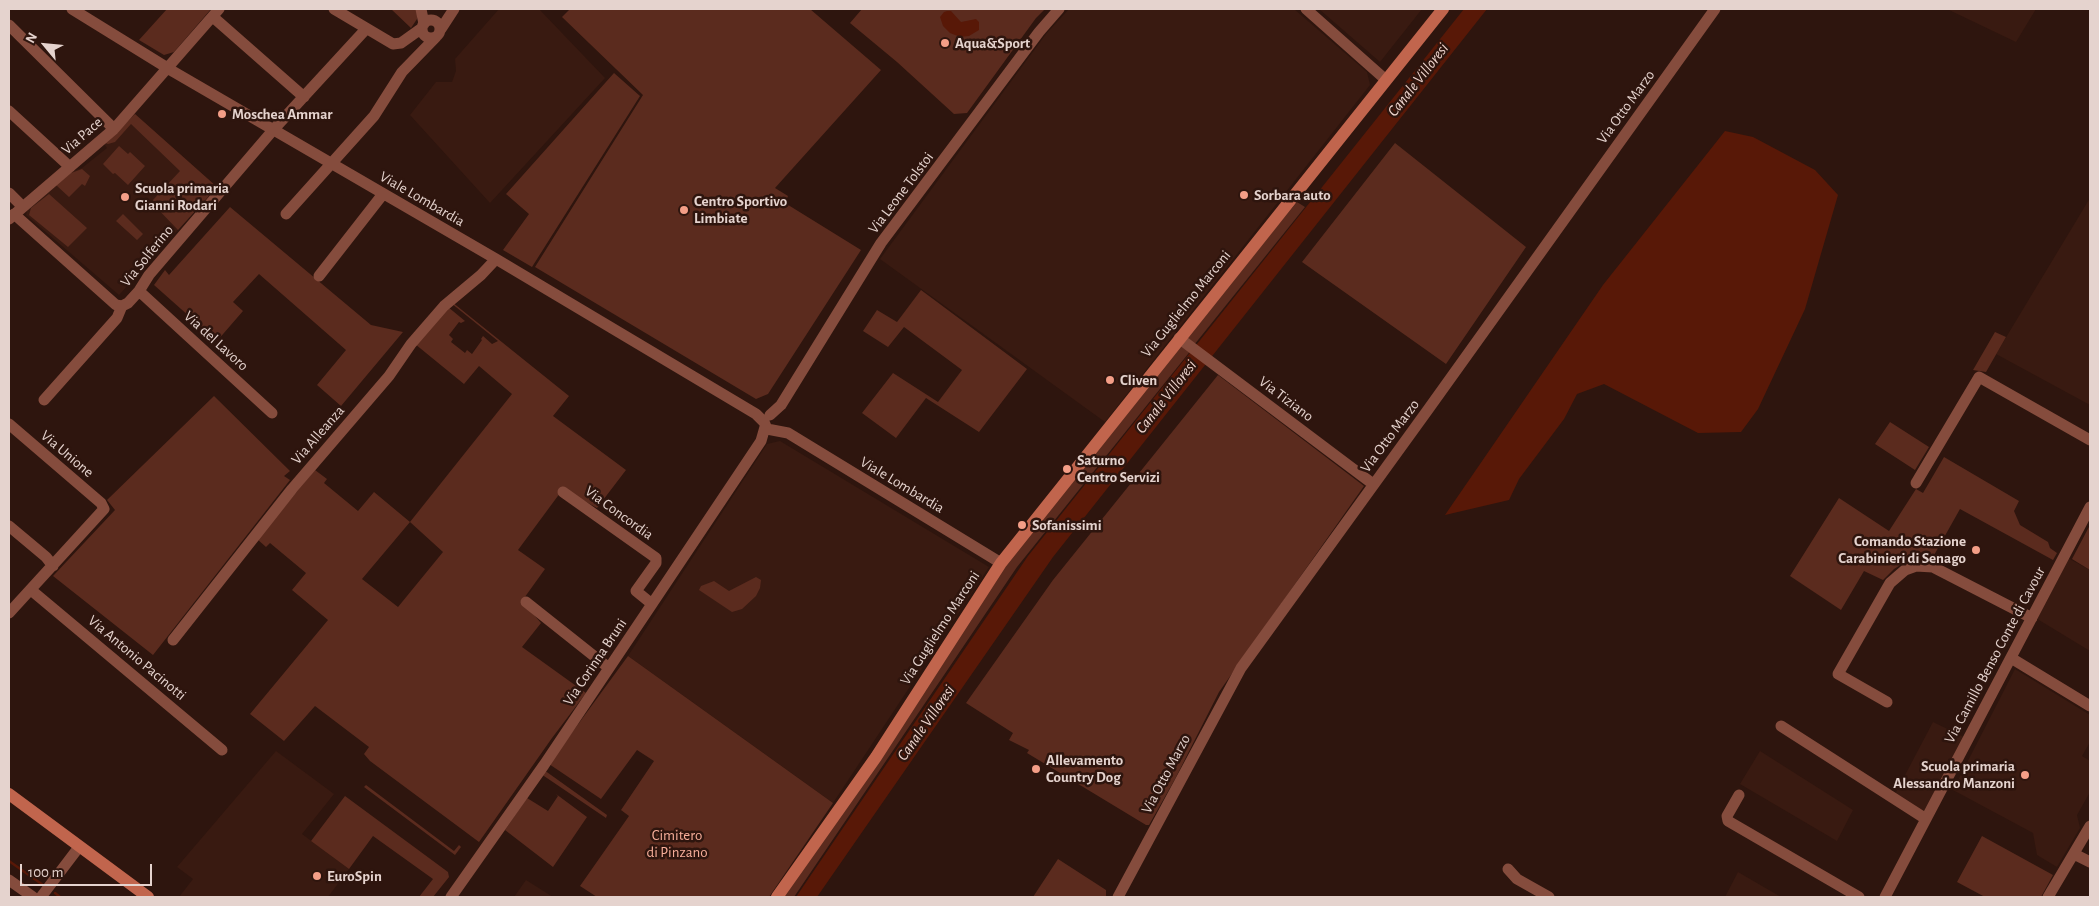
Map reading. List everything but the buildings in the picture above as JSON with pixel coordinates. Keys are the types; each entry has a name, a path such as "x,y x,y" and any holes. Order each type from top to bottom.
{"street":[{"name":"Viale Lombardia","path":"72,9 167,68 496,259 770,422 1001,563"},
{"path":"334,9 389,43 398,44 416,34 427,23 449,9"},
{"path":"286,214 374,116 397,79 438,33 454,9"},
{"name":"Via Leone Tolstoi","path":"770,422 881,243 1039,32 1060,9"},
{"path":"1306,9 1386,80"},
{"name":"Via Guglielmo Marconi","path":"777,897 876,757 1001,563 1184,341 1443,9"},
{"name":"Via Otto Marzo","path":"1118,897 1233,679 1715,9"},
{"name":"Via Pace","path":"15,213 114,129 216,13"},
{"path":"216,13 304,97"},
{"path":"427,23 425,36 438,33"},
{"path":"427,23 438,23 438,33"},
{"path":"9,25 114,129"},
{"name":"Via Solferino","path":"44,400 117,318 122,306 128,303 139,291 149,275 274,130 366,29"},
{"path":"9,111 70,167"},
{"path":"9,193 15,213 116,305 122,306"},
{"path":"319,276 383,194"},
{"name":"Via Alleanza","path":"173,640 292,489 389,376 411,344 444,306 481,275 496,259"},
{"name":"Via del Lavoro","path":"139,291 272,412"},
{"name":"Via Tiziano","path":"1184,341 1373,484"},
{"path":"1916,483 1979,377 2090,440"},
{"name":"Via Corinna Bruni","path":"451,897 652,604 761,441 770,422"},
{"name":"Via Unione","path":"9,424 101,503 104,509 53,566"},
{"name":"Via Concordia","path":"563,492 656,558 656,563 636,591 652,604"},
{"name":"Via Camillo Benso Conte di Cavour","path":"1885,897 2090,507"},
{"path":"9,526 46,557 53,566 9,613"},
{"path":"1887,702 1838,674 1890,583 1905,570 1916,566 1934,566 2032,618"},
{"name":"Via Antonio Pacinotti","path":"32,590 114,657 222,750"},
{"path":"526,602 609,668"},
{"path":"2010,658 2090,706"},
{"path":"1781,726 1926,819"},
{"path":"9,794 148,897"},
{"path":"1739,795 1727,816 1728,821 1859,897"},
{"path":"2048,897 2090,826"},
{"path":"46,891 79,846"},
{"path":"2074,854 2090,862"},
{"path":"1508,869 1517,879 1548,897"},
{"path":"9,880 33,897"}],"shaded area":[{"path":"499,9 539,9 605,78 490,203 410,115 436,82 452,82 456,71 455,59"},
{"path":"1069,9 1294,9 1367,72 1370,85 1105,422 880,259 1046,34"},
{"path":"1319,9 1422,9 1380,62"},
{"path":"1947,9 2036,9 2016,42"},
{"name":"Scuola primaria Gianni Rodari","path":"135,114 217,187 119,295 26,215 27,211 70,172 82,168 107,148 104,144"},
{"path":"2090,198 2090,405 1996,354"},
{"path":"780,441 989,567 833,803 628,656 767,444"},
{"path":"2066,557 2090,570 2090,651 2034,617"},
{"name":"Scuola primaria Alessandro Manzoni","path":"2015,669 2090,715 2090,742 2082,756 2090,761 2090,792 2077,815 2080,828 2057,867 2037,855 2033,833 1953,790"},
{"path":"1933,722 1966,738 1925,816 1894,796"},
{"path":"276,751 334,794 302,834 349,869 328,897 179,897 193,879 177,867"},
{"path":"1760,751 1853,810 1837,841 1740,784"},
{"path":"1738,872 1781,897 1725,897"},
{"path":"526,880 553,897 514,897"}],"green space":[{"path":"167,9 211,9 174,52 164,55 139,40"},
{"path":"391,9 417,9 417,19 411,28"},
{"name":"Centro Sportivo Limbiate","path":"570,9 810,9 881,70 775,188 788,196 785,203 861,250 768,394 756,399 535,267 643,95 562,17"},
{"name":"Aqua&Sport","path":"862,9 1045,9 1036,18 967,113 954,114 897,62 850,23"},
{"path":"614,73 640,96 532,267 503,250 529,214 506,194"},
{"path":"135,114 217,187 178,230 153,204 153,200 180,171 131,124 115,142 105,143"},
{"path":"1395,143 1526,247 1446,364 1302,262"},
{"path":"119,146 128,154 130,152 145,166 128,185 103,164"},
{"path":"82,169 90,176 85,186 82,184 69,197 56,185 71,173"},
{"path":"49,194 87,228 68,247 29,215 31,208"},
{"path":"1297,202 1305,207 1194,345 1190,343 1187,335"},
{"path":"230,207 371,325 403,332 341,406 317,385 346,350 259,274 233,302 243,311 217,341 154,285 165,270 169,275"},
{"path":"123,214 143,234 137,240 116,221"},
{"path":"921,290 1027,369 979,432 926,398 896,438 862,413 893,373 938,402 962,370 904,327 888,347 863,331 877,310 897,322"},
{"path":"451,303 569,396 553,416 626,470 597,508 563,489 518,550 545,569 522,601 541,623 522,647 586,693 479,842 370,761 364,754 369,747 315,706 284,741 250,714 328,620 292,590 306,573 270,543 266,547 257,539 315,470 327,479 324,483 358,511 374,492 410,522 512,394 479,366 464,384 415,344 448,307 465,321 459,322 449,335 453,339 451,342 465,353 467,350 472,354 483,336 492,344 498,341","holes":["410,522 443,552 398,607 362,579"]},
{"path":"1995,332 2006,337 1986,372 1973,370"},
{"path":"1180,343 1192,349 1017,567 794,897 781,897 999,574"},
{"path":"1218,375 1364,486 1219,692 1175,779 1149,825 1146,825 1027,753 1029,750 1009,740 1013,733 966,703 1053,580"},
{"path":"214,396 290,471 284,476 290,480 153,655 53,576 115,510 107,500"},
{"path":"1890,422 1929,447 1915,470 1875,444"},
{"path":"1944,457 2019,501 2014,511 2020,525 2048,542 2050,548 2057,553 2053,560 1960,509 1933,557 1905,562 1894,569 1883,580 1864,571 1841,610 1790,576 1839,498 1889,531 1916,489 1923,493"},
{"path":"2090,525 2090,570 2072,559"},
{"path":"756,577 761,580 756,596 742,609 732,612 699,590 701,586 714,581 729,591"},
{"name":"Cimitero di Pinzano","path":"628,656 833,803 769,897 597,897 580,886 629,816 621,810 654,761 637,750 601,799 549,764"},
{"path":"544,770 607,815 606,818 541,774"},
{"path":"366,785 454,851 459,845 461,847 455,855 364,787"},
{"path":"556,794 587,817 553,867 505,830 527,798 548,811 558,796"},
{"path":"345,796 448,872 449,877 433,897 419,897 433,879 373,836 349,869 311,841"},
{"path":"1982,836 2053,875 2041,897 1985,897 1957,882"},
{"path":"1058,859 1106,890 1106,897 1033,897"}],"water":[{"name":"Canale Villoresi","path":"1464,9 1487,9 1053,557 817,897 796,897 1028,556"},
{"path":"947,11 951,11 961,22 976,19 979,22 979,30 969,36 960,37 950,33 943,26 940,17"},
{"path":"1725,131 1753,137 1815,170 1838,195 1805,309 1758,409 1741,432 1698,433 1604,384 1577,394 1564,419 1519,479 1509,500 1445,515 1603,285"}],"waterway":[{"path":"9,861 43,885"},
{"path":"55,893 60,897"}],"place":[{"name":"Aqua&Sport","path":"945,43"},
{"name":"Moschea Ammar","path":"222,114"},
{"name":"Sorbara auto","path":"1244,195"},
{"name":"Scuola primaria Gianni Rodari","path":"125,197"},
{"name":"Centro Sportivo Limbiate","path":"684,210"},
{"name":"Cliven","path":"1110,380"},
{"name":"Saturno Centro Servizi","path":"1067,469"},
{"name":"Sofanissimi","path":"1022,525"},
{"name":"Comando Stazione Carabinieri di Senago","path":"1976,550"},
{"name":"Allevamento Country Dog","path":"1036,769"},
{"name":"Scuola primaria Alessandro Manzoni","path":"2025,775"},
{"name":"EuroSpin","path":"317,876"}]}
